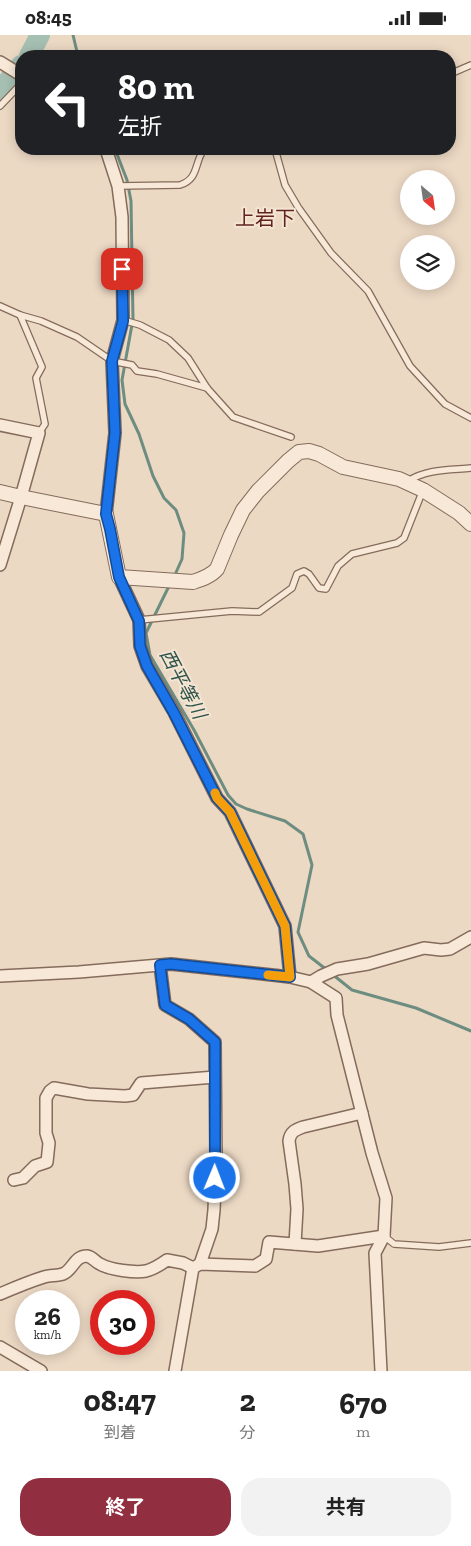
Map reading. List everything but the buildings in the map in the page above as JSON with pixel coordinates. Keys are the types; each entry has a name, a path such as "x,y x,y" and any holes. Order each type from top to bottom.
{"street":[{"path":"4,64 15,71"},
{"path":"108,155 118,185 122,217 124,321 112,361 115,433 106,514 119,577 141,620 140,646 147,666 174,713 217,798 230,812 285,926 290,977"},
{"path":"0,425 39,433 0,565"},
{"path":"119,577 193,582 202,580 214,573 243,510 258,491 299,452 308,451 343,467 380,474 406,482 423,490 471,524"},
{"path":"0,492 106,514"},
{"path":"311,982 321,975 337,969 368,964 424,949 450,949 471,937"},
{"path":"0,975 79,972 171,964 290,977 311,982 336,998 337,1015 386,1198 384,1236 375,1253 381,1371"},
{"path":"160,965 165,1005 189,1019 215,1042 216,1162 212,1229 197,1266 175,1371"},
{"path":"14,1180 23,1178 36,1166 47,1162 50,1143 46,1133 46,1098 54,1088 88,1094 125,1096 134,1095 141,1083 215,1077"},
{"path":"295,1244 297,1209 289,1141 290,1135 294,1130 303,1127 362,1113"},
{"path":"0,1294 24,1283 64,1274 72,1264 86,1256 99,1264 113,1269 144,1271 154,1268 167,1260 197,1266 256,1266 266,1259 270,1242 318,1246 384,1236"},
{"path":"0,1347 41,1371"}],"lane":[{"path":"456,71 471,65"},
{"path":"0,105 15,90"},
{"path":"118,185 180,185 188,182 193,177 200,155"},
{"path":"277,155 285,185 298,207 331,253 368,291 410,366 445,404 471,418"},
{"path":"0,306 77,337 112,361 132,365 137,371 156,374 207,388"},
{"path":"20,315 42,367 36,378 45,424 39,433"},
{"path":"124,321 140,325 169,340 188,358 207,388 233,417 291,437"},
{"path":"406,482 427,472 471,468"},
{"path":"141,620 232,611 259,612 292,588 297,573 304,571 309,574 319,588 326,589 338,567 352,554 397,543 404,538 423,490"},
{"path":"384,1236 394,1244 439,1247 471,1243"}],"waterway":[{"path":"32,50 40,35"},
{"name":"西平等川","path":"73,35 77,50"},
{"path":"0,90 15,72"},
{"name":"西平等川","path":"117,155 127,180 131,201 133,319 122,380 125,404 139,434 153,476 164,498 176,510 184,533 182,559 174,577"},
{"name":"西平等川","path":"170,584 146,633 150,655 194,730 228,795 236,804 285,821 303,834 312,865 298,932 309,956 327,970"},
{"name":"西平等川","path":"332,974 352,990 416,1008 471,1031"}],"slow traffic":[{"path":"215,793 217,798 230,812 285,926 290,977 268,975"}],"district":[{"name":"上岩下","path":"265,218"}],"route":[{"path":"122,269 123,321 112,361 115,433 106,514 119,577 139,621 140,646 147,666 174,713 217,798 230,812 285,926 290,977 171,964 160,965 165,1005 189,1019 215,1042 215,1178"}]}
